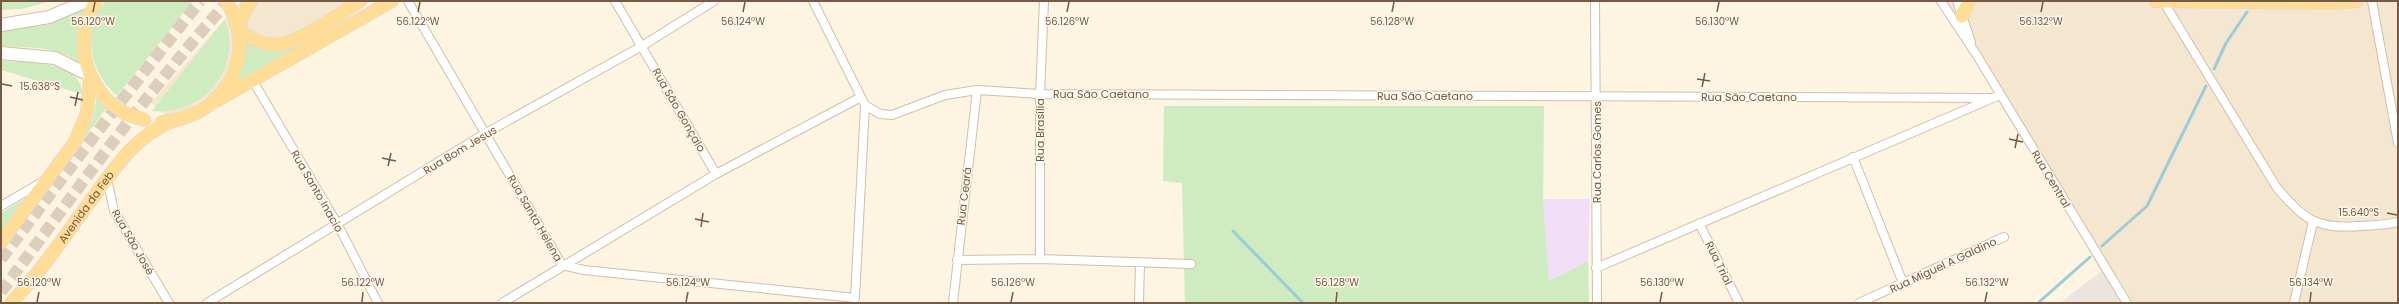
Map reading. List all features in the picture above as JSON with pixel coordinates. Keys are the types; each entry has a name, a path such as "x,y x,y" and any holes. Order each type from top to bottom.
{"main road":[{"path":"1,25 49,17 86,1"},
{"path":"96,1 89,14 83,35 84,57 90,76 99,91 110,103 126,114 145,120 170,122 190,117 392,1"},
{"path":"216,101 227,86 235,69 239,50 241,18 251,1"},
{"path":"229,6 239,31 263,43 272,45 287,43 360,1"},
{"path":"1962,16 1969,1"},
{"path":"2156,1 2334,3 2357,1"},
{"path":"1,53 55,58 90,76"},
{"path":"1,241 75,142 85,120 90,76"},
{"name":"Avenida da Feb","path":"11,303 32,280 107,178 141,139 158,127 170,122"}],"street":[{"name":"Rua Santa Helena","path":"408,1 562,265 584,270 855,298 865,105"},
{"name":"Rua São Gonçalo","path":"615,1 716,174"},
{"name":"Rua Bom Jesus","path":"207,303 338,225 486,133 642,46 714,1"},
{"path":"814,1 865,105"},
{"name":"Rua Brasília","path":"1040,259 1040,94 1044,1"},
{"name":"Rua Carlos Gomes","path":"1595,1 1597,96 1597,303"},
{"name":"Rua Central","path":"1941,1 1976,54"},
{"name":"Rua Central","path":"1957,1 1976,54 1996,96 2127,303"},
{"path":"2163,1 2277,188 2297,210 2313,222 2334,228 2398,222"},
{"path":"2372,1 2398,143"},
{"name":"Rua Santo Inacio","path":"253,81 338,225 378,303"},
{"name":"Rua São Caetano","path":"865,105 880,114 892,115 945,95 977,90 1040,94 1996,96"},
{"name":"Rua Ceará","path":"953,303 977,90"},
{"path":"1596,268 1996,96"},
{"path":"502,303 562,265 716,174 861,97"},
{"path":"1853,157 1903,283"},
{"path":"1,206 50,177"},
{"name":"Rua São José","path":"107,178 114,211 169,303"},
{"path":"2294,303 2313,222"},
{"name":"Rua Trial","path":"1699,223 1739,303"},
{"name":"Rua Miguel A Galdino","path":"1859,303 2004,237"},
{"path":"957,260 1040,259 1191,264"},
{"path":"1139,303 1140,262"}],"shaded area":[{"path":"241,1 372,1 170,119 151,103"},
{"path":"1936,1 2398,1 2398,303 2119,303 1999,92"},
{"path":"1543,199 1590,199 1588,261 1549,281"},
{"path":"2103,270 2124,303 2060,303"}],"green space":[{"path":"1,1 52,1 22,9 1,10"},
{"path":"105,1 193,1 117,96 100,75 92,51 91,38 93,25"},
{"path":"84,9 77,39 79,63 70,57 52,50 42,48 1,46 1,31 45,25"},
{"path":"225,19 229,37 228,55 223,71 214,85 202,97 187,106 171,110 152,111"},
{"path":"243,40 256,47 269,50 282,50 296,45 297,47 233,85"},
{"path":"1,61 37,63 63,69 73,75 80,83 82,94 1,70"},
{"path":"97,97 107,107 82,141 94,116"},
{"path":"1164,106 1544,106 1543,199 1549,281 1588,261 1589,303 1185,303 1182,183 1163,181"},
{"path":"24,199 2,229 1,213"}],"waterway":[{"path":"2214,69 2226,43 2247,12"},
{"path":"2102,246 2147,206 2206,86"},
{"path":"1233,231 1303,303"},
{"path":"2038,303 2090,257"}],"tunnel":[{"path":"1,259 107,119 200,1"},
{"path":"1,292 139,108 228,1"}]}
